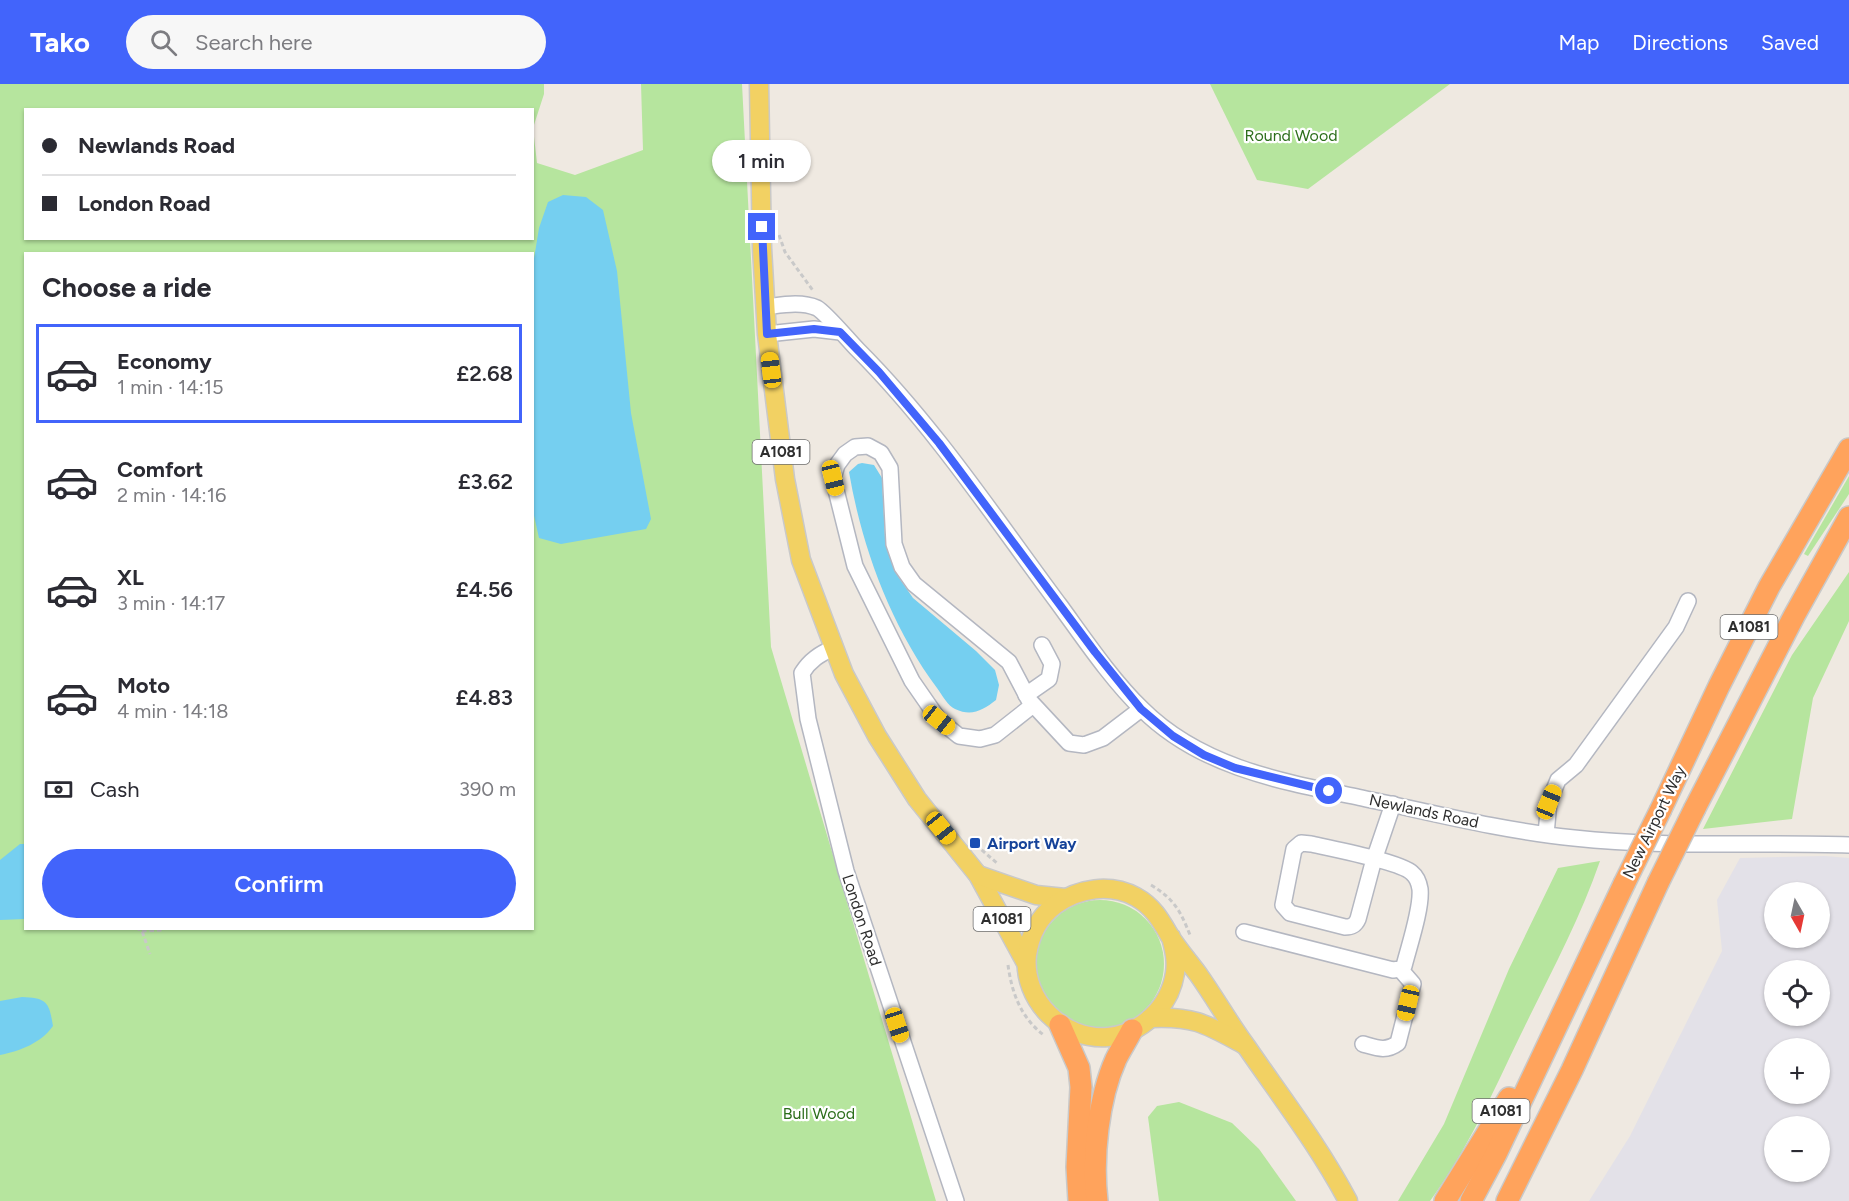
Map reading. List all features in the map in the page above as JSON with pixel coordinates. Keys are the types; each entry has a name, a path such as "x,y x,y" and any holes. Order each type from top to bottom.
{"highway":[{"name":"New Airport Way","path":"1471,1201 1496,1154 1719,686 1769,587 1848,449"},
{"name":"New Airport Way","path":"1507,1201 1572,1070 1695,808 1794,616 1849,517"},
{"path":"1794,616 1849,543"},
{"name":"A1081","path":"1445,1201 1558,1022"},
{"path":"1060,1025 1079,1068 1081,1087 1077,1167 1079,1201"},
{"path":"1097,1201 1095,1179 1105,1092 1116,1059 1132,1030"}],"main road":[{"name":"A1081","path":"759,84 767,334 791,518 801,561 844,674 896,768 917,799 978,875 1026,963"},
{"name":"A1081","path":"978,875 1036,895 1065,897"},
{"path":"1171,937 1175,954 1173,980 1163,1004 1151,1018 1132,1030 1108,1037 1083,1035 1060,1025 1035,999 1026,963 1029,944 1037,925 1049,909 1065,897 1100,888 1136,897 1157,914 1245,1045 1308,1133 1348,1201"},
{"path":"1151,1018 1174,1017 1202,1022 1245,1045"}],"street":[{"path":"765,307 799,304 820,309"},
{"name":"Newlands Road","path":"820,309 879,372 939,443 1095,652 1141,709 1173,736 1204,755 1235,768 1288,782 1546,834 1620,842 1706,845 1849,845"},
{"path":"767,334 814,329 840,332"},
{"path":"1042,645 1052,664 1049,679 1030,700 995,735 980,739 959,736 939,720 912,681 855,566 833,478 837,465 845,454 855,447 868,446 881,453 890,468 894,544 902,567 914,584 1010,662 1030,700 1069,743 1084,745 1103,738 1141,709"},
{"path":"1546,834 1549,802 1558,780 1576,765 1670,636 1688,601"},
{"name":"London Road","path":"833,648 808,663 802,673 808,719 846,871 956,1201"},
{"path":"1244,932 1393,970 1404,966 1420,901 1417,879 1411,871 1374,859 1311,844 1297,845 1294,849 1283,905 1290,913 1351,927 1358,919 1374,859 1393,804"},
{"path":"1363,1044 1390,1049 1398,1043 1413,984 1400,969"}],"path":[{"path":"776,226 784,252 815,294 820,309"},
{"path":"975,843 1004,867"},
{"path":"150,954 142,931 164,930"}],"shaded area":[{"path":"1825,856 1849,858 1849,1201 1589,1201 1630,1136 1722,951 1717,900 1740,858"}],"green space":[{"name":"Bull Wood","path":"0,84 544,84 544,94 534,125 534,108 24,108 24,240 534,240 534,137 537,163 575,175 643,150 641,84 742,84 771,647 936,1201 0,1201"},
{"name":"Round Wood","path":"1210,84 1450,84 1308,189 1257,180"},
{"path":"1849,476 1849,494 1808,556 1804,554"},
{"path":"1849,572 1849,621 1813,698 1792,819 1703,829 1792,655"},
{"path":"1600,861 1563,950 1468,1142 1430,1201 1398,1201 1444,1124 1509,969 1558,868"},
{"path":"1100,900 1125,905 1145,919 1159,939 1164,964 1159,989 1145,1009 1125,1023 1100,1028 1075,1023 1055,1009 1041,989 1036,964 1041,939 1055,919 1075,905"},
{"path":"1179,1102 1232,1123 1259,1149 1296,1201 1159,1201 1148,1117 1157,1106"}],"water":[{"path":"563,195 586,197 603,210 617,271 631,413 651,519 646,529 561,544 539,538 534,516 534,259 539,228 548,202"},
{"path":"862,463 874,465 882,478 885,537 895,572 913,598 995,670 999,685 996,700 982,709 967,712 952,708 921,664 892,612 870,557 849,472"},
{"path":"20,844 24,844 24,919 0,920 0,860"},
{"path":"22,997 42,1000 50,1011 53,1026 30,1045 0,1055 0,1001"}],"place":[{"name":"Airport Way","path":"975,843"}],"route":[{"path":"762,227 767,334 814,329 840,332 879,372 939,443 1095,652 1141,709 1173,736 1204,755 1235,768 1329,791"}]}
